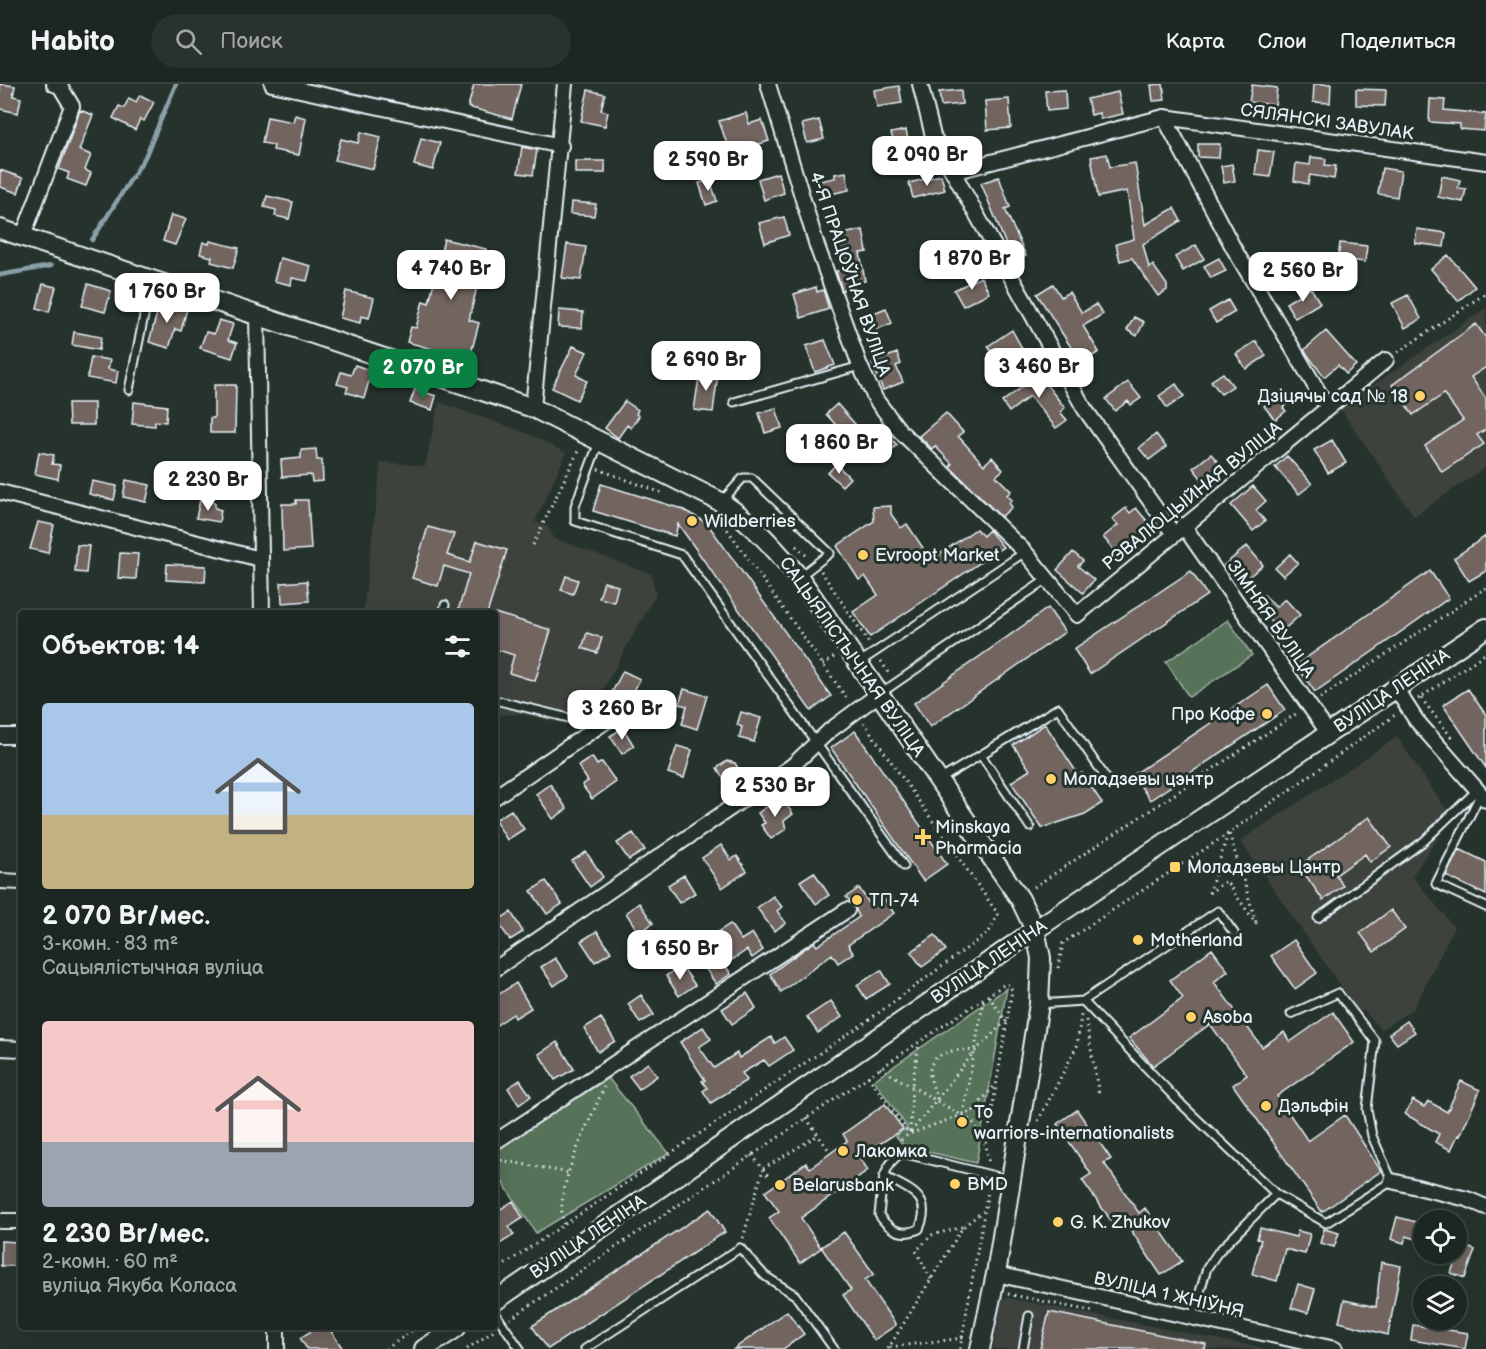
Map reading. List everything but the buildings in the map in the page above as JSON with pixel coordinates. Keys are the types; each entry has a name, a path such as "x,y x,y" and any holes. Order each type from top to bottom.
{"main road":[{"name":"САЦЫЯЛІСТЫЧНАЯ ВУЛІЦА","path":"0,229 533,408 599,442 717,510 739,514 799,577 1020,899 1035,930 1042,978 1039,1004 996,1274 980,1349"},
{"name":"ВУЛІЦА ЛЕНІНА","path":"498,1299 1035,930 1486,628"},
{"path":"424,1349 453,1330"}],"street":[{"path":"23,236 72,106 60,86 54,84"},
{"path":"272,84 561,146"},
{"path":"533,408 561,146 565,84"},
{"name":"4-Я ПРАЦОЎНАЯ ВУЛІЦА","path":"768,84 817,246 860,366 876,400 900,431 1025,552 1077,615"},
{"name":"ЗІМНЯЯ ВУЛІЦА","path":"920,84 933,136 1084,408 1178,529 1329,734"},
{"path":"1164,117 1234,249 1328,408"},
{"name":"СЯЛЯНСКІ ЗАВУЛАК","path":"953,172 1164,117 1486,162"},
{"path":"256,315 262,610"},
{"name":"РЭВАЛЮЦЫЙНАЯ ВУЛІЦА","path":"1077,615 1178,529 1386,360"},
{"path":"0,492 260,559"},
{"path":"1396,689 1480,795"},
{"path":"498,967 792,765 815,742 879,694"},
{"path":"498,795 612,717"},
{"path":"0,736 18,736"},
{"path":"0,881 18,882"},
{"path":"498,1140 847,910"},
{"path":"0,1048 18,1049"},
{"path":"1392,1181 1467,1199 1486,1207"},
{"path":"0,1221 18,1221"},
{"name":"ВУЛІЦА 1 ЖНІЎНЯ","path":"996,1274 1335,1349"},
{"path":"277,1330 278,1349"}],"lane":[{"path":"129,390 151,279"},
{"path":"734,402 860,366"},
{"path":"599,442 575,506 575,521 682,555 904,866"},
{"path":"717,510 743,478 752,478 830,553 799,577"},
{"path":"857,664 1025,552"},
{"path":"879,694 1046,580"},
{"path":"444,610 445,605"},
{"path":"498,701 577,720 612,717"},
{"path":"939,780 1058,708 1106,778"},
{"path":"981,755 1030,827"},
{"path":"1480,795 1436,884 1486,907"},
{"path":"1318,918 1424,841 1480,795"},
{"path":"1039,1004 1083,1001 1218,910 1234,933"},
{"path":"1083,1001 1177,1100 1276,1194 1326,1223 1392,1181 1372,1136 1367,1109 1375,1041 1338,993 1291,1014"},
{"path":"884,1176 920,1197 924,1207 924,1218 919,1229 911,1232 898,1231 885,1224 879,1215 884,1176 891,1160 902,1153 1011,1180"},
{"path":"1192,1318 1207,1268 1218,1252 1276,1194"},
{"path":"585,1349 740,1248 765,1276 795,1295 834,1349"},
{"path":"1023,1349 1029,1316"},
{"path":"498,1317 520,1349"}],"path":[{"path":"1386,360 1486,293"},
{"path":"589,466 666,494"},
{"path":"498,1269 866,1022 989,932 998,914 727,529 717,510"},
{"path":"1035,889 1486,588"},
{"path":"1063,943 1229,833 1486,653"},
{"path":"1229,833 1257,925 1226,881 1209,893 1229,833"},
{"path":"498,1327 1005,984 1010,985 1012,991 986,1146"},
{"path":"986,996 1006,1021"},
{"path":"963,1114 986,996"},
{"path":"1083,1001 1099,1095"},
{"path":"1035,1126 1077,1046 1083,1001"},
{"path":"901,1140 909,1134 975,1051 1006,1021"},
{"path":"909,1134 912,1085 919,1041"},
{"path":"937,1099 930,1074 934,1062 945,1052 958,1048 975,1051"},
{"path":"564,1224 562,1217 564,1187 608,1078 609,1065"},
{"path":"880,1068 974,1122 986,1146 991,1174 960,1349"},
{"path":"867,1076 909,1134"},
{"path":"909,1134 973,1111 996,1084"},
{"path":"806,1118 828,1149"},
{"path":"740,1248 764,1169 818,1135"},
{"path":"752,1155 769,1177"},
{"path":"498,1160 570,1173"},
{"path":"889,1348 963,1227 985,1210"},
{"path":"931,1279 916,1251 932,1235 963,1227"},
{"path":"386,1349 413,1330"},
{"path":"466,1349 494,1330"},
{"path":"889,1348 963,1338"}],"shaded area":[{"path":"1486,308 1486,467 1414,516 1340,408"},
{"path":"439,402 529,434 566,453 535,522 548,527 553,538 651,574 656,594 591,711 573,726 522,714 498,715 498,610 363,610 381,462 425,466"},
{"path":"1397,737 1452,818 1412,876 1454,927 1414,1008 1381,1030 1364,1010 1359,1012 1240,841"},
{"path":"1002,1297 1267,1349 993,1349"}],"green space":[{"path":"1228,620 1252,655 1189,697 1166,662"},
{"path":"1007,988 976,1163 904,1146 896,1136 907,1127 874,1080"},
{"path":"608,1078 669,1153 536,1233 498,1176 498,1149"}],"waterway":[{"path":"92,240 145,157 176,84"},
{"path":"0,275 51,266"}],"place":[{"name":"Дзіцячы сад № 18","path":"1420,396"},
{"name":"Wildberries","path":"692,521"},
{"name":"Evroopt Market","path":"863,555"},
{"name":"Про Кофе","path":"1267,714"},
{"name":"Моладзевы цэнтр","path":"1051,779"},
{"name":"Minskaya Pharmacia","path":"923,837"},
{"name":"Моладзевы Цэнтр","path":"1175,867"},
{"name":"ТП-74","path":"857,900"},
{"name":"Motherland","path":"1138,940"},
{"name":"Asoba","path":"1191,1017"},
{"name":"Дэльфін","path":"1266,1106"},
{"name":"To warriors-internationalists","path":"962,1122"},
{"name":"Лакомка","path":"843,1151"},
{"name":"BMD","path":"955,1184"},
{"name":"Belarusbank","path":"780,1185"},
{"name":"G. K. Zhukov","path":"1058,1222"}]}
